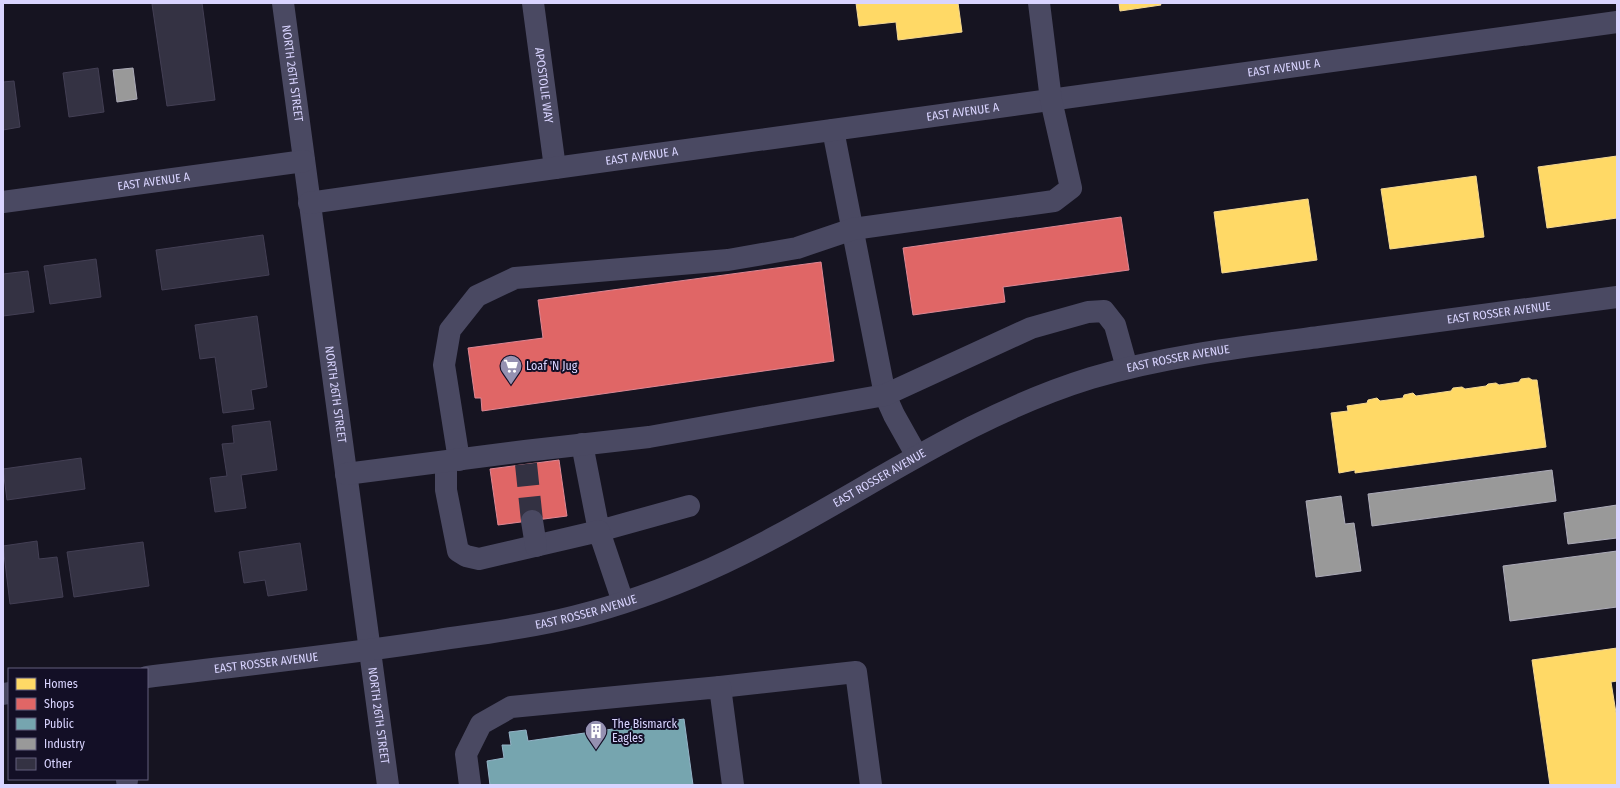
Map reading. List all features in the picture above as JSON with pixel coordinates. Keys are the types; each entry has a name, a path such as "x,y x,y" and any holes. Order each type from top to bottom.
{"street":[{"name":"NORTH 26TH STREET","path":"284,3 309,203 388,785"},
{"name":"APOSTOLIE WAY","path":"533,3 555,168"},
{"path":"689,506 599,531 480,559 466,556 458,551 446,490 452,461 444,365 450,330 477,296 515,278 728,260 797,248 853,229 1054,201 1071,188 1051,100 1038,3"},
{"name":"EAST AVENUE A","path":"309,203 1617,22"},
{"path":"834,130 884,395 917,456"},
{"name":"EAST AVENUE A","path":"3,202 304,161"},
{"name":"EAST ROSSER AVENUE","path":"148,677 370,650 537,624 593,611 623,602 691,577 738,556 781,534 957,434 1016,405 1055,390 1128,368 1227,349 1617,297"},
{"path":"346,474 452,461 526,458 582,444 649,437 884,395 1031,328 1096,311 1104,311 1115,325 1128,368"},
{"path":"582,444 599,531 623,602"},
{"path":"532,520 536,546"},
{"path":"470,785 466,754 481,724 511,707 856,672 871,785"},
{"path":"720,687 733,785"}],"building: Homes":[{"path":"856,3 958,3 962,32 898,40 896,22 859,26"},
{"path":"1119,3 1160,3 1161,5 1120,11"},
{"path":"1617,156 1617,218 1547,228 1538,167"},
{"path":"1476,176 1484,237 1390,249 1381,189"},
{"path":"1308,199 1317,260 1222,273 1214,212"},
{"path":"1529,378 1532,380 1537,380 1546,447 1355,473 1355,470 1339,473 1331,413 1348,411 1347,406 1367,403 1368,400 1377,398 1380,401 1403,398 1404,395 1413,393 1416,396 1451,391 1453,388 1462,387 1465,389 1486,386 1488,384 1496,383 1499,385 1519,382 1521,379"},
{"path":"1617,648 1617,681 1611,682 1617,719 1617,785 1550,785 1532,660"}],"building: Shops":[{"path":"1121,217 1129,270 1003,287 1005,302 913,315 903,248"},
{"path":"821,262 834,361 482,411 481,398 475,398 468,348 543,338 538,300"},
{"path":"559,460 567,516 498,525 490,469"}],"building: Public":[{"name":"The Bismarck Eagles","path":"684,719 693,785 490,785 487,761 504,758 502,745 511,745 509,732 526,730 528,741"}],"building: Industry":[{"path":"133,68 137,99 117,102 113,70"},
{"path":"1552,470 1556,501 1372,526 1368,494"},
{"path":"1341,496 1345,524 1354,523 1361,571 1316,577 1306,501"},
{"path":"1617,505 1617,538 1568,544 1564,513"},
{"path":"1617,551 1617,607 1510,621 1503,566"}],"building: Other":[{"path":"202,3 215,100 167,106 152,4"},
{"path":"98,68 104,112 69,117 63,73"},
{"path":"14,81 20,127 3,130 3,82"},
{"path":"263,235 269,275 162,290 156,250"},
{"path":"96,259 101,297 50,304 44,266"},
{"path":"28,271 34,312 3,316 3,274"},
{"path":"257,316 267,387 251,390 254,409 223,413 215,357 200,359 195,325"},
{"path":"270,421 277,470 241,475 246,508 215,512 210,478 227,476 222,444 234,443 232,426"},
{"path":"81,458 85,489 7,500 3,469"},
{"path":"37,541 39,559 57,557 63,597 10,604 3,546"},
{"path":"143,542 149,586 74,597 67,552"},
{"path":"300,543 307,590 268,596 265,580 244,583 239,552"}],"tunnel":[{"path":"526,464 532,521"}],"place":[{"name":"Loaf 'N Jug","path":"511,386"},
{"name":"The Bismarck Eagles","path":"596,750"}]}
